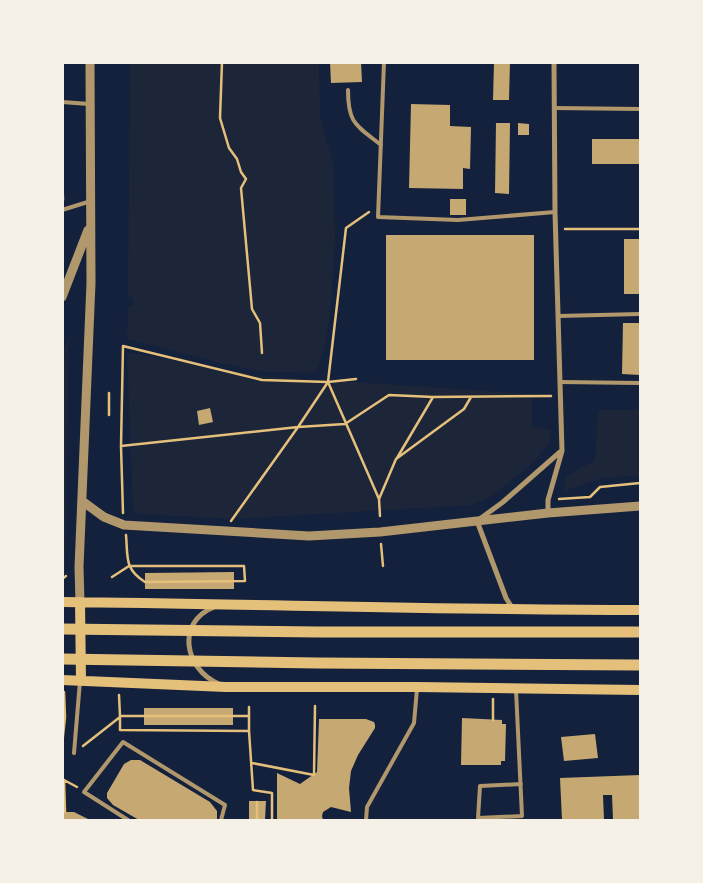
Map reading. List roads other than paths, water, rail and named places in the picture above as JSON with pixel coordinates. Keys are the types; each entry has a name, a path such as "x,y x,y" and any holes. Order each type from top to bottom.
{"main road":[{"path":"62,602 513,610 640,610"},
{"path":"80,602 80,680"},
{"path":"62,629 318,632 640,632"},
{"path":"62,659 640,665"},
{"path":"62,680 226,687 417,686 640,690"}],"street":[{"path":"80,602 79,567 90,283 90,62"},
{"path":"548,513 548,500 562,451 554,212 554,62"},
{"path":"62,297 90,225"},
{"path":"476,521 503,502 562,451"},
{"path":"82,501 104,517 124,525 309,536 380,532 548,513 640,506"},
{"path":"476,521 506,598 513,610"},
{"path":"224,604 202,613 193,623 190,636 190,651 195,665 202,674 226,687"}],"lane":[{"path":"384,62 378,217 458,220 554,212"},
{"path":"348,90 348,108 353,121 381,145"},
{"path":"62,102 90,104"},
{"path":"554,108 640,109"},
{"path":"63,210 91,201"},
{"path":"558,316 640,314"},
{"path":"560,382 640,383"},
{"path":"74,753 80,680"},
{"path":"366,820 367,807 414,723 417,686"},
{"path":"516,688 521,784 522,816 478,818 480,786 521,784"},
{"path":"128,820 84,792 123,742 225,805 221,820"}]}
